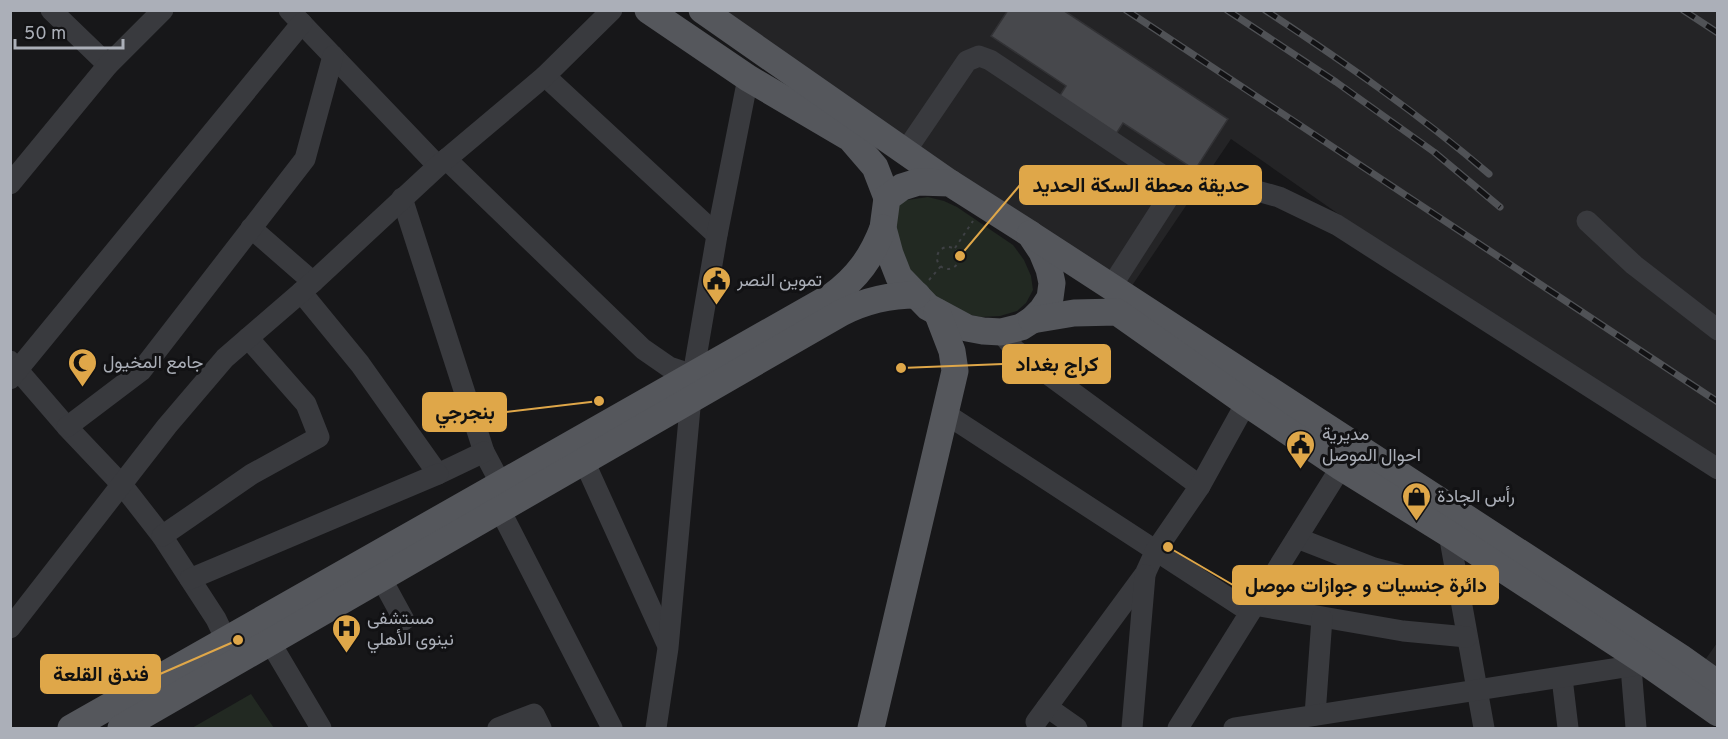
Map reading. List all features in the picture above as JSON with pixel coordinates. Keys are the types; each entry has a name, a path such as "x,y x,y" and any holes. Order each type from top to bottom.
{"main road":[{"path":"121,729 229,653 270,642 381,578 500,497 584,461 832,296 846,286 868,260 882,228 887,198 875,166 850,138 748,78 648,10"},
{"path":"702,10 950,183 1680,657 1718,684"},
{"path":"887,198 902,187 918,182 950,183"},
{"path":"882,228 899,277 927,304 967,328 997,332"},
{"path":"956,371 979,342 997,332 1021,327 1032,320 1050,298 1052,284 1049,269 1042,252 1030,234"},
{"path":"70,729 229,653 692,387 855,305 885,296 927,304"},
{"path":"871,729 956,371 952,351 927,304"},
{"path":"1032,320 1074,312 1117,312 1341,467 1449,534 1639,665 1718,713"}],"street":[{"path":"51,10 108,65"},
{"path":"10,184 108,65 163,10"},
{"path":"10,628 168,426 225,358 307,287 442,162 545,76 612,10"},
{"path":"229,653 216,619 162,536 123,486 13,370 296,17 442,162 643,349 692,387"},
{"path":"67,427 141,371 305,159 333,56"},
{"path":"905,152 963,66 972,57 985,57 1030,86 1171,181 1173,186 1170,195 1111,287"},
{"path":"545,76 717,235"},
{"path":"656,729 668,648 692,387 717,235 748,78"},
{"path":"1214,179 1279,197 1337,225 1718,469"},
{"path":"402,198 500,497 612,729"},
{"path":"1587,221 1634,266 1718,330"},
{"path":"251,228 307,287 438,474"},
{"path":"997,332 1015,351 1200,486"},
{"path":"162,536 252,474 319,437 306,404 248,338"},
{"path":"1077,729 1041,714 1145,574 1156,550 1200,486 1246,403"},
{"path":"946,414 1156,550 1252,608 1403,631 1467,637"},
{"path":"190,579 438,474 484,452"},
{"path":"584,461 668,648"},
{"path":"1178,729 1341,467"},
{"path":"1449,534 1484,729"},
{"path":"1297,538 1374,568 1459,590"},
{"path":"1132,729 1145,574"},
{"path":"381,578 404,620"},
{"path":"1315,715 1322,618"},
{"path":"270,642 321,729"},
{"path":"1234,729 1260,727 1315,715 1352,719 1478,690 1680,657"},
{"path":"1636,729 1639,665"},
{"path":"1562,678 1568,729"},
{"path":"498,729 534,714 541,729"}],"path":[{"path":"955,248 984,205"},
{"path":"944,247 955,248 959,254 959,262 954,267 944,268 938,263 938,252 944,247"}],"shaded area":[{"path":"702,11 1717,11 1717,478 1231,139 1125,296"},
{"path":"928,197 957,207 1013,245 1024,260 1031,276 1033,290 1026,303 1017,311 1000,316 981,317 958,312 916,285 896,251 894,208 901,201"},
{"path":"1717,643 1717,684 1698,670"},
{"path":"251,694 274,728 192,728"}],"building":[{"path":"1008,10 1063,10 1228,119 1195,170 1123,123 1116,134 1059,97 1066,86 991,36"}],"railway":[{"path":"1126,10 1718,402"},
{"path":"1227,10 1336,82 1434,152 1500,207"},
{"path":"1265,10 1379,88 1489,174"},
{"path":"1683,10 1718,33"}],"place":[{"name":"حديقة محطة السكة الحديد","path":"960,256"},
{"name":"تموين النصر","path":"716,306"},
{"name":"كراج بغداد","path":"901,368"},
{"name":"جامع المخيول","path":"82,388"},
{"name":"بنجرجي","path":"599,401"},
{"name":"مديرية احوال الموصل","path":"1301,470"},
{"name":"رأس الجادة","path":"1416,522"},
{"name":"دائرة جنسيات و جوازات موصل","path":"1168,547"},
{"name":"فندق القلعة","path":"238,640"},
{"name":"مستشفى نينوى الأهلي","path":"346,654"}]}
